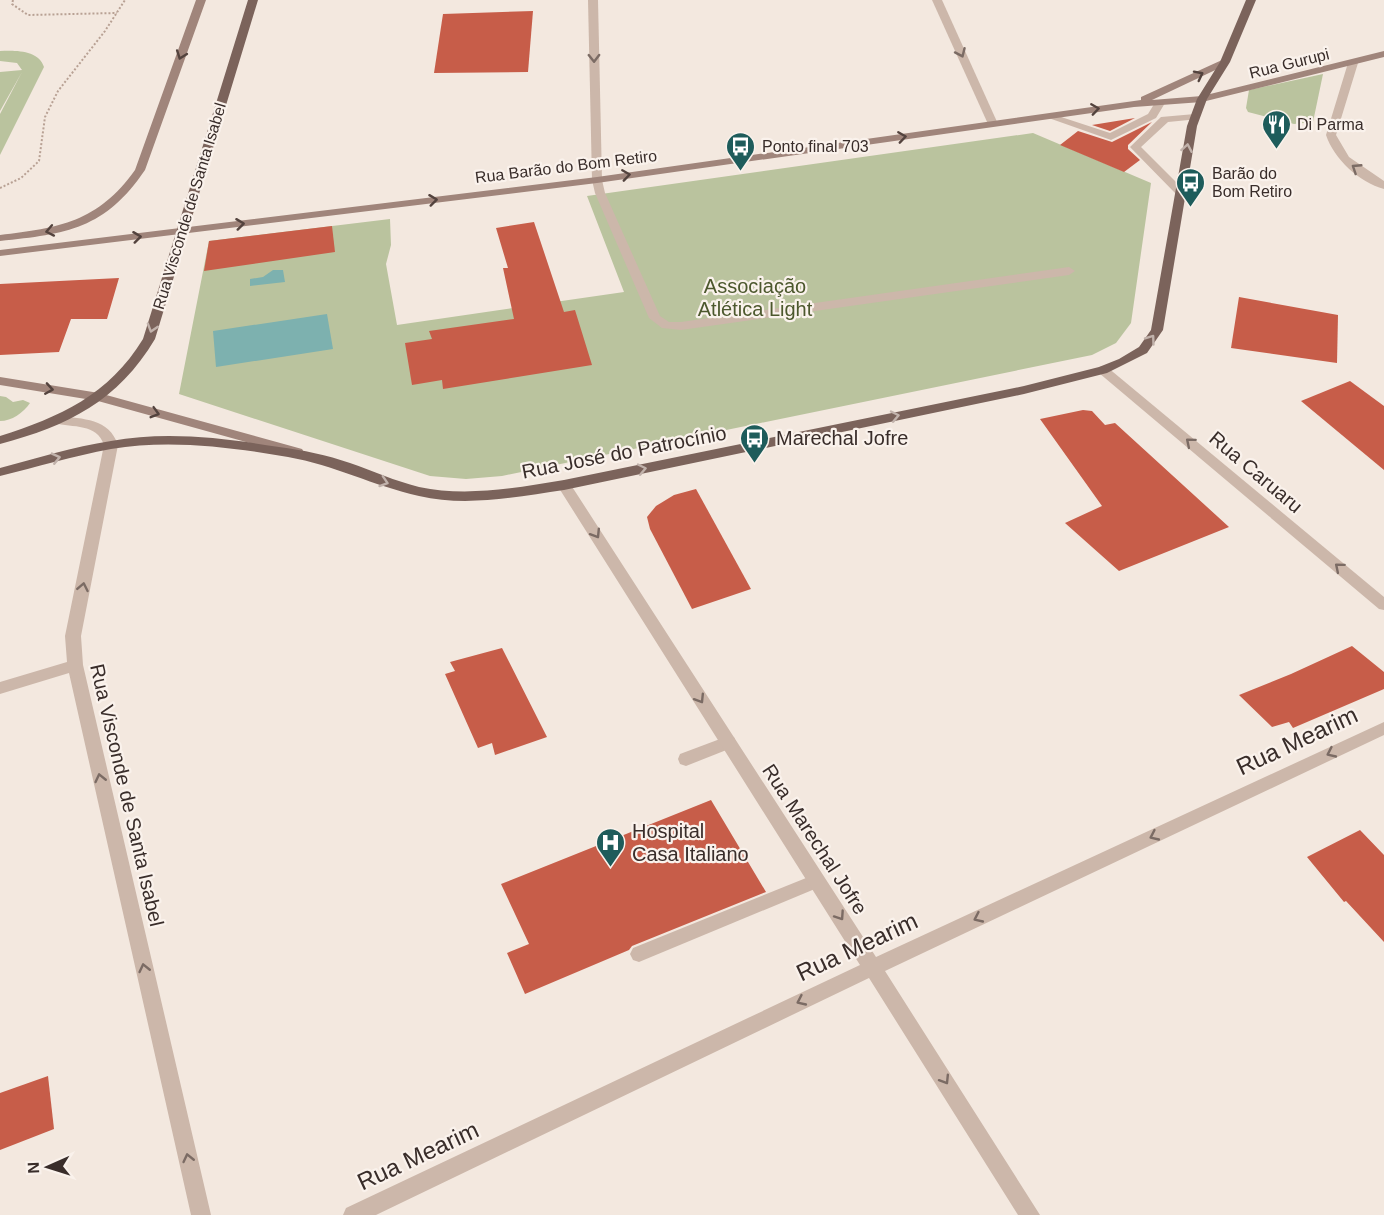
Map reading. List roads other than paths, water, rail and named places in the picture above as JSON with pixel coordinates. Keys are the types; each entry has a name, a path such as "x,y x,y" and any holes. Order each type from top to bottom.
{"main road":[{"path":"0,238 29,235 80,223 98,216 128,190 140,170 201,0"},
{"name":"Rua Visconde de Santa Isabel","path":"0,440 59,420 99,397 125,375 142,354 149,339 253,0"},
{"path":"1202,99 1225,62 1251,0"},
{"name":"Rua Gurupi","path":"1202,99 1384,54"},
{"name":"Rua Barão do Bom Retiro","path":"1134,104 1225,62"},
{"name":"Rua Barão do Bom Retiro","path":"0,253 597,180 1134,104 1202,99"},
{"name":"Rua José do Patrocínio","path":"0,381 99,397 329,461 387,483 431,494 468,496 510,494 564,485 1024,390 1103,370 1123,362 1143,350 1157,330 1180,192 1195,117 1202,99"},
{"path":"0,472 111,445 153,441 227,444 329,461"}],"street":[{"path":"593,0 597,180 600,194 656,318 666,325 681,326 1069,271"},
{"path":"937,0 993,124"},
{"path":"1353,63 1331,135 1333,145 1344,160 1384,186"},
{"path":"1048,116 1111,137 1152,116 1160,103"},
{"path":"1180,192 1135,147 1165,119 1195,117"},
{"name":"Rua Caruaru","path":"1103,370 1384,605"},
{"path":"59,420 99,427 106,431 111,445"},
{"name":"Rua Visconde de Santa Isabel","path":"111,445 73,636 75,665 201,1215"},
{"name":"Rua Marechal Jofre","path":"564,485 816,881 874,967 1030,1215"},
{"path":"0,688 75,665"},
{"name":"Rua Mearim","path":"353,1215 874,967 1384,729"},
{"path":"686,759 728,742"},
{"path":"639,954 816,881"}],"water":[{"path":"273,270 283,270 285,282 250,286 250,279 263,277"},
{"path":"327,314 333,349 216,367 213,331"}],"place":[{"name":"Di Parma","path":"1276,150"},
{"name":"Ponto final 703","path":"741,172"},
{"name":"Barão do Bom Retiro","path":"1191,208"},
{"name":"Marechal Jofre","path":"755,464"},
{"name":"Hospital Casa Italiano","path":"611,868"}],"park label":[{"name":"Associação Atlética Light","path":"755,298"}]}
